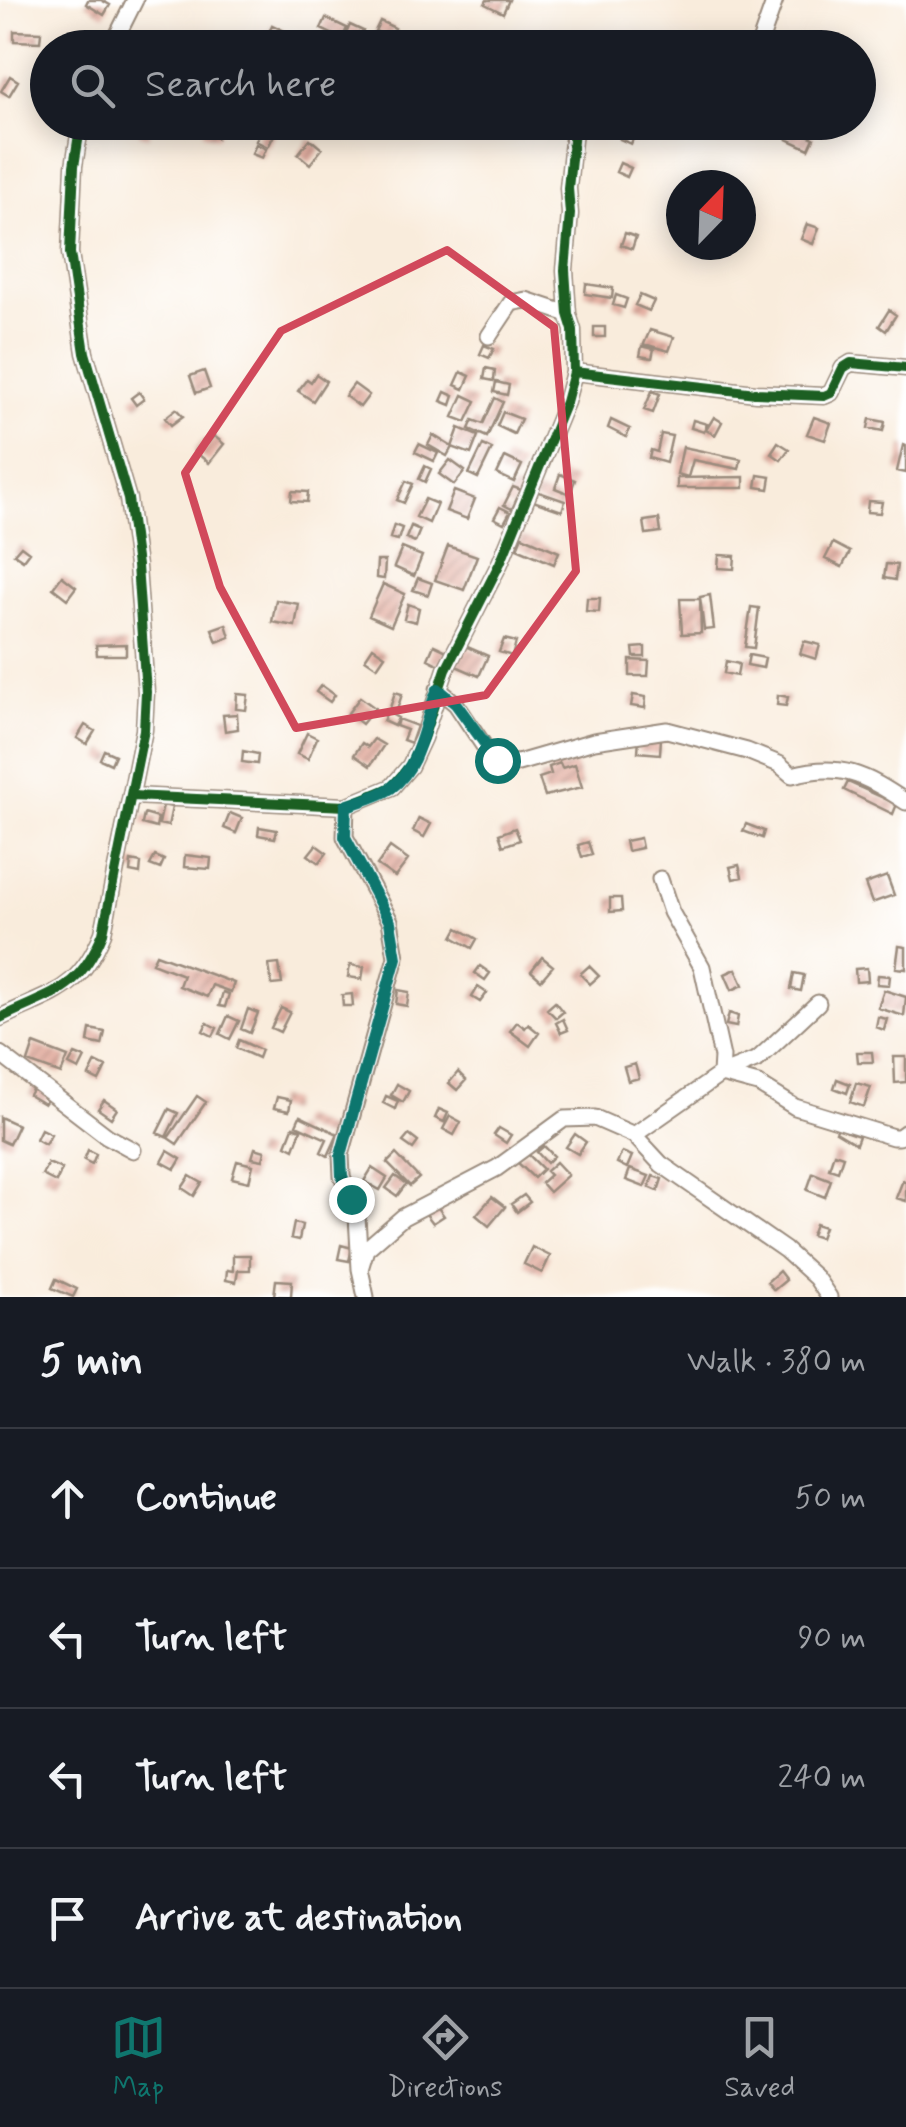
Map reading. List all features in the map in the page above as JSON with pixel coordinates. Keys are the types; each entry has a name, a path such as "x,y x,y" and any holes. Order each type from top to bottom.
{"street":[{"path":"119,30 135,0"},
{"path":"764,30 775,0"},
{"path":"0,1018 61,989 91,962 103,932 144,730 143,639 128,499 85,353 70,253 78,140"},
{"path":"132,796 346,806 392,787 410,766 438,689 500,563 566,402 574,372 566,243 574,140"},
{"path":"489,336 511,303 526,300 568,314"},
{"path":"574,372 756,393 824,396 831,393 843,368 851,364 906,368"},
{"path":"438,689 456,704 490,755 505,762 667,730 747,752 779,764 792,775 818,770 851,771 906,802"},
{"path":"346,806 345,837 390,922 396,958 341,1155 342,1176 357,1216 366,1297"},
{"path":"660,880 671,912 702,967 717,1029 721,1074"},
{"path":"634,1134 721,1074 758,1059 818,1003"},
{"path":"0,1054 108,1136 133,1150"},
{"path":"721,1074 758,1084 794,1106 892,1138 906,1132"},
{"path":"360,1269 366,1248 403,1217 497,1168 564,1119 595,1118 634,1134 661,1164 786,1250 816,1278 829,1297"}],"highlighted area":[{"path":"447,250 554,327 576,571 486,695 296,728 220,587 185,473 281,331"}],"building":[{"path":"88,0 110,5 104,15 86,4"},
{"path":"487,0 509,0 503,13 485,4"},
{"path":"326,18 347,28 346,30 321,29"},
{"path":"380,21 395,28 394,30 376,30"},
{"path":"14,31 30,32 30,42 14,41"},
{"path":"10,76 18,81 9,96 1,91"},
{"path":"309,140 322,149 310,164 298,154"},
{"path":"789,140 813,140 809,149"},
{"path":"256,144 266,149 262,158 252,154"},
{"path":"620,163 631,168 627,177 616,172"},
{"path":"807,224 819,228 813,244 801,239"},
{"path":"625,233 636,237 632,249 621,245"},
{"path":"586,284 613,288 612,298 585,294"},
{"path":"616,295 627,299 624,308 613,305"},
{"path":"640,295 654,301 649,311 635,305"},
{"path":"889,310 896,315 886,331 879,326"},
{"path":"594,327 605,327 605,337 594,337"},
{"path":"650,330 674,337 669,351 644,344"},
{"path":"484,345 494,349 489,358 480,354"},
{"path":"642,346 654,349 652,358 640,356"},
{"path":"486,368 495,370 494,381 484,379"},
{"path":"204,371 210,388 196,393 190,376"},
{"path":"461,372 470,376 464,389 455,385"},
{"path":"316,374 326,381 313,401 298,391"},
{"path":"496,382 509,385 507,395 494,392"},
{"path":"354,384 369,395 360,407 345,396"},
{"path":"652,391 660,394 653,413 644,410"},
{"path":"139,392 144,399 136,405 131,398"},
{"path":"445,392 454,396 451,405 441,401"},
{"path":"463,395 476,401 466,422 453,417"},
{"path":"495,398 503,402 487,437 469,429 473,420 483,424"},
{"path":"176,409 183,416 171,425 165,418"},
{"path":"503,412 521,419 514,434 497,426"},
{"path":"714,417 722,422 715,435 706,430"},
{"path":"814,417 831,423 825,440 807,434"},
{"path":"870,419 885,422 883,431 868,428"},
{"path":"611,420 630,429 626,437 608,428"},
{"path":"693,420 707,424 704,432 691,428"},
{"path":"459,428 478,436 471,454 452,447"},
{"path":"661,434 672,436 666,463 649,458 651,450 657,452"},
{"path":"433,435 452,447 447,456 428,445"},
{"path":"214,436 224,444 209,463 194,451"},
{"path":"778,442 789,449 781,460 771,453"},
{"path":"419,444 438,453 434,461 415,452"},
{"path":"483,445 492,449 478,478 469,474"},
{"path":"903,445 906,446 906,473 897,471"},
{"path":"683,447 741,459 739,469 693,460 688,477 677,474"},
{"path":"505,457 522,465 514,482 497,474"},
{"path":"450,460 465,471 454,485 439,474"},
{"path":"425,466 431,469 425,482 419,479"},
{"path":"560,474 575,480 570,494 555,488"},
{"path":"758,475 771,477 769,489 756,487"},
{"path":"744,477 744,488 677,488 677,478"},
{"path":"406,481 413,484 404,503 397,500"},
{"path":"513,487 521,490 512,509 504,505"},
{"path":"292,491 308,492 307,502 291,501"},
{"path":"454,491 475,499 467,519 446,511"},
{"path":"536,491 565,501 562,511 533,501"},
{"path":"425,499 437,504 429,523 416,517"},
{"path":"868,501 882,502 880,513 867,512"},
{"path":"500,507 510,512 504,523 494,518"},
{"path":"659,519 661,532 646,534 644,521"},
{"path":"394,525 402,528 398,540 390,538"},
{"path":"411,526 420,530 415,542 406,538"},
{"path":"522,536 559,552 554,564 517,548"},
{"path":"833,543 850,552 842,567 825,559"},
{"path":"21,546 29,552 23,560 14,554"},
{"path":"448,546 477,556 464,590 435,580"},
{"path":"402,548 422,556 414,576 394,567"},
{"path":"719,555 735,556 734,569 718,568"},
{"path":"377,561 385,561 384,579 376,578"},
{"path":"886,564 897,565 895,580 884,578"},
{"path":"62,576 76,587 67,599 53,588"},
{"path":"418,578 432,583 428,595 413,590"},
{"path":"383,584 405,594 391,626 369,616"},
{"path":"710,595 714,629 704,630 700,597"},
{"path":"587,598 600,598 599,612 586,611"},
{"path":"680,599 700,599 701,633 682,634"},
{"path":"276,600 299,604 295,626 272,622"},
{"path":"408,604 419,608 416,622 404,619"},
{"path":"751,607 759,608 754,648 745,647"},
{"path":"226,624 230,637 217,642 212,629"},
{"path":"504,639 516,642 512,656 499,652"},
{"path":"804,641 820,645 816,659 800,654"},
{"path":"126,644 126,655 97,655 96,645"},
{"path":"434,645 447,651 440,665 428,659"},
{"path":"465,646 488,656 479,676 456,666"},
{"path":"373,647 385,655 377,667 365,659"},
{"path":"645,647 645,657 634,657 633,648"},
{"path":"749,655 765,658 763,668 747,665"},
{"path":"630,660 649,661 648,676 630,676"},
{"path":"726,661 739,664 737,676 724,673"},
{"path":"321,685 335,695 330,702 316,692"},
{"path":"395,692 402,694 397,710 390,708"},
{"path":"237,694 248,695 246,710 236,709"},
{"path":"633,695 646,697 645,708 631,706"},
{"path":"778,695 788,697 786,706 777,705"},
{"path":"360,697 375,708 362,724 348,713"},
{"path":"387,712 398,718 394,726 383,721"},
{"path":"237,714 238,729 225,731 223,715"},
{"path":"398,719 417,726 411,743 403,740 407,730 396,726"},
{"path":"85,725 95,731 87,744 77,738"},
{"path":"307,733 317,738 308,759 297,754"},
{"path":"639,738 661,738 660,754 638,752"},
{"path":"374,739 384,745 370,766 354,755 362,743 368,747"},
{"path":"104,750 115,755 111,764 100,759"},
{"path":"243,751 258,754 257,764 242,762"},
{"path":"560,763 562,768 575,764 582,787 545,796 539,778 551,774 549,767"},
{"path":"848,782 897,804 893,814 844,790"},
{"path":"163,805 172,807 168,826 159,824"},
{"path":"230,813 242,818 236,833 224,828"},
{"path":"144,814 158,818 156,828 142,824"},
{"path":"419,818 431,824 424,837 413,831"},
{"path":"746,824 764,831 762,838 743,831"},
{"path":"259,827 277,830 275,838 258,835"},
{"path":"515,828 520,840 503,846 499,834"},
{"path":"640,838 642,848 627,851 625,841"},
{"path":"588,842 592,854 582,857 578,845"},
{"path":"316,845 327,853 319,863 308,855"},
{"path":"390,847 408,860 395,877 377,865"},
{"path":"185,855 211,858 210,869 184,867"},
{"path":"155,856 164,860 160,869 150,865"},
{"path":"131,861 141,863 140,874 130,872"},
{"path":"739,865 742,877 733,879 730,867"},
{"path":"887,876 894,895 872,903 865,884"},
{"path":"610,898 621,898 622,911 610,912"},
{"path":"458,928 477,939 472,948 453,937"},
{"path":"899,946 906,947 906,969 896,968"},
{"path":"156,954 234,983 231,992 212,985 207,997 179,986 183,975 152,963"},
{"path":"542,957 553,966 541,980 531,971"},
{"path":"279,964 282,984 272,985 269,965"},
{"path":"350,965 364,967 362,979 348,977"},
{"path":"480,966 490,973 485,980 475,973"},
{"path":"589,966 599,976 590,984 580,974"},
{"path":"867,968 868,981 856,982 855,969"},
{"path":"736,969 743,985 732,990 725,974"},
{"path":"794,973 804,975 801,991 791,989"},
{"path":"878,975 890,976 889,985 877,984"},
{"path":"478,987 487,993 480,1002 472,997"},
{"path":"398,990 409,992 407,1006 396,1004"},
{"path":"884,990 906,997 904,1016 878,1008"},
{"path":"223,992 229,994 225,1007 219,1006"},
{"path":"352,994 353,1006 343,1006 342,995"},
{"path":"555,1002 563,1012 556,1018 547,1009"},
{"path":"281,1008 290,1012 280,1032 271,1028"},
{"path":"248,1009 258,1013 250,1033 241,1029"},
{"path":"729,1013 738,1016 736,1027 726,1025"},
{"path":"228,1016 239,1021 230,1039 220,1034"},
{"path":"878,1017 887,1019 884,1030 876,1027"},
{"path":"563,1019 568,1030 561,1033 556,1023"},
{"path":"517,1022 525,1028 528,1024 539,1033 530,1046 510,1031"},
{"path":"207,1023 217,1028 213,1036 203,1031"},
{"path":"90,1029 105,1032 102,1045 88,1042"},
{"path":"239,1040 261,1050 258,1058 236,1048"},
{"path":"34,1044 68,1057 61,1074 28,1062"},
{"path":"857,1052 872,1052 873,1062 858,1062"},
{"path":"75,1054 85,1058 79,1070 69,1065"},
{"path":"894,1057 906,1057 906,1082 895,1083"},
{"path":"96,1062 106,1067 99,1081 89,1076"},
{"path":"635,1064 639,1078 628,1081 624,1067"},
{"path":"458,1072 466,1080 457,1090 449,1083"},
{"path":"837,1079 850,1084 847,1093 834,1088"},
{"path":"856,1083 871,1087 864,1107 850,1102"},
{"path":"35,1084 51,1094 44,1104 29,1095"},
{"path":"397,1084 409,1091 403,1102 391,1095"},
{"path":"197,1096 206,1102 177,1144 168,1138"},
{"path":"386,1096 398,1101 395,1109 383,1103"},
{"path":"277,1097 291,1100 289,1111 274,1108"},
{"path":"104,1100 117,1109 111,1118 98,1109"},
{"path":"169,1109 178,1113 166,1137 157,1133"},
{"path":"439,1109 448,1113 444,1122 435,1118"},
{"path":"300,1116 338,1134 328,1156 321,1152 327,1139 296,1125"},
{"path":"450,1116 461,1122 454,1135 443,1129"},
{"path":"0,1117 18,1125 9,1144 0,1140"},
{"path":"841,1120 850,1123 847,1132 859,1136 856,1144 836,1132"},
{"path":"293,1127 301,1130 294,1149 286,1145"},
{"path":"499,1128 511,1135 506,1143 494,1135"},
{"path":"41,1129 51,1134 45,1144 36,1139"},
{"path":"575,1134 586,1142 578,1154 566,1147"},
{"path":"409,1135 418,1142 413,1149 403,1142"},
{"path":"544,1146 554,1156 547,1163 537,1152"},
{"path":"255,1148 265,1151 263,1160 252,1158"},
{"path":"88,1150 96,1154 92,1164 84,1160"},
{"path":"168,1151 181,1159 175,1169 162,1162"},
{"path":"525,1151 543,1169 534,1178 515,1160"},
{"path":"622,1152 632,1156 627,1168 617,1163"},
{"path":"834,1153 843,1156 838,1171 829,1168"},
{"path":"396,1154 419,1178 410,1186 387,1163"},
{"path":"237,1161 253,1165 249,1182 232,1178"},
{"path":"556,1162 568,1175 549,1192 541,1183"},
{"path":"48,1163 62,1169 56,1182 42,1175"},
{"path":"372,1168 387,1178 380,1190 364,1181"},
{"path":"630,1169 649,1176 644,1187 626,1180"},
{"path":"813,1173 831,1180 825,1197 807,1190"},
{"path":"190,1176 202,1183 194,1196 182,1188"},
{"path":"395,1176 406,1184 397,1196 386,1188"},
{"path":"653,1176 662,1179 658,1191 649,1187"},
{"path":"903,1180 906,1182 906,1201 896,1198"},
{"path":"524,1195 530,1202 517,1212 511,1204"},
{"path":"492,1197 505,1207 489,1226 476,1215"},
{"path":"434,1202 444,1216 433,1223 423,1210"},
{"path":"294,1223 302,1225 299,1240 291,1238"},
{"path":"815,1224 824,1227 820,1238 811,1235"},
{"path":"341,1245 352,1248 349,1261 338,1259"},
{"path":"532,1247 550,1256 542,1273 524,1264"},
{"path":"233,1255 250,1255 250,1270 238,1270 236,1282 226,1280 227,1270 233,1271"},
{"path":"779,1271 786,1280 774,1290 767,1282"},
{"path":"56,1279 77,1289 73,1297 52,1288"},
{"path":"276,1280 292,1281 291,1297 274,1296"}],"cycle path":[{"path":"0,1018 62,988 94,953 103,933 144,730 146,692 128,499 85,353 70,253 78,140"},
{"path":"573,140 565,270 574,372 756,393 824,396 831,393 843,368 851,363 906,368"},
{"path":"132,796 346,806 392,787 410,766 446,669 500,563 566,402 574,372"}],"route":[{"path":"351,1199 342,1176 341,1155 396,958 390,922 345,837 346,806 381,794 410,766 438,689 456,704 497,760"}]}
